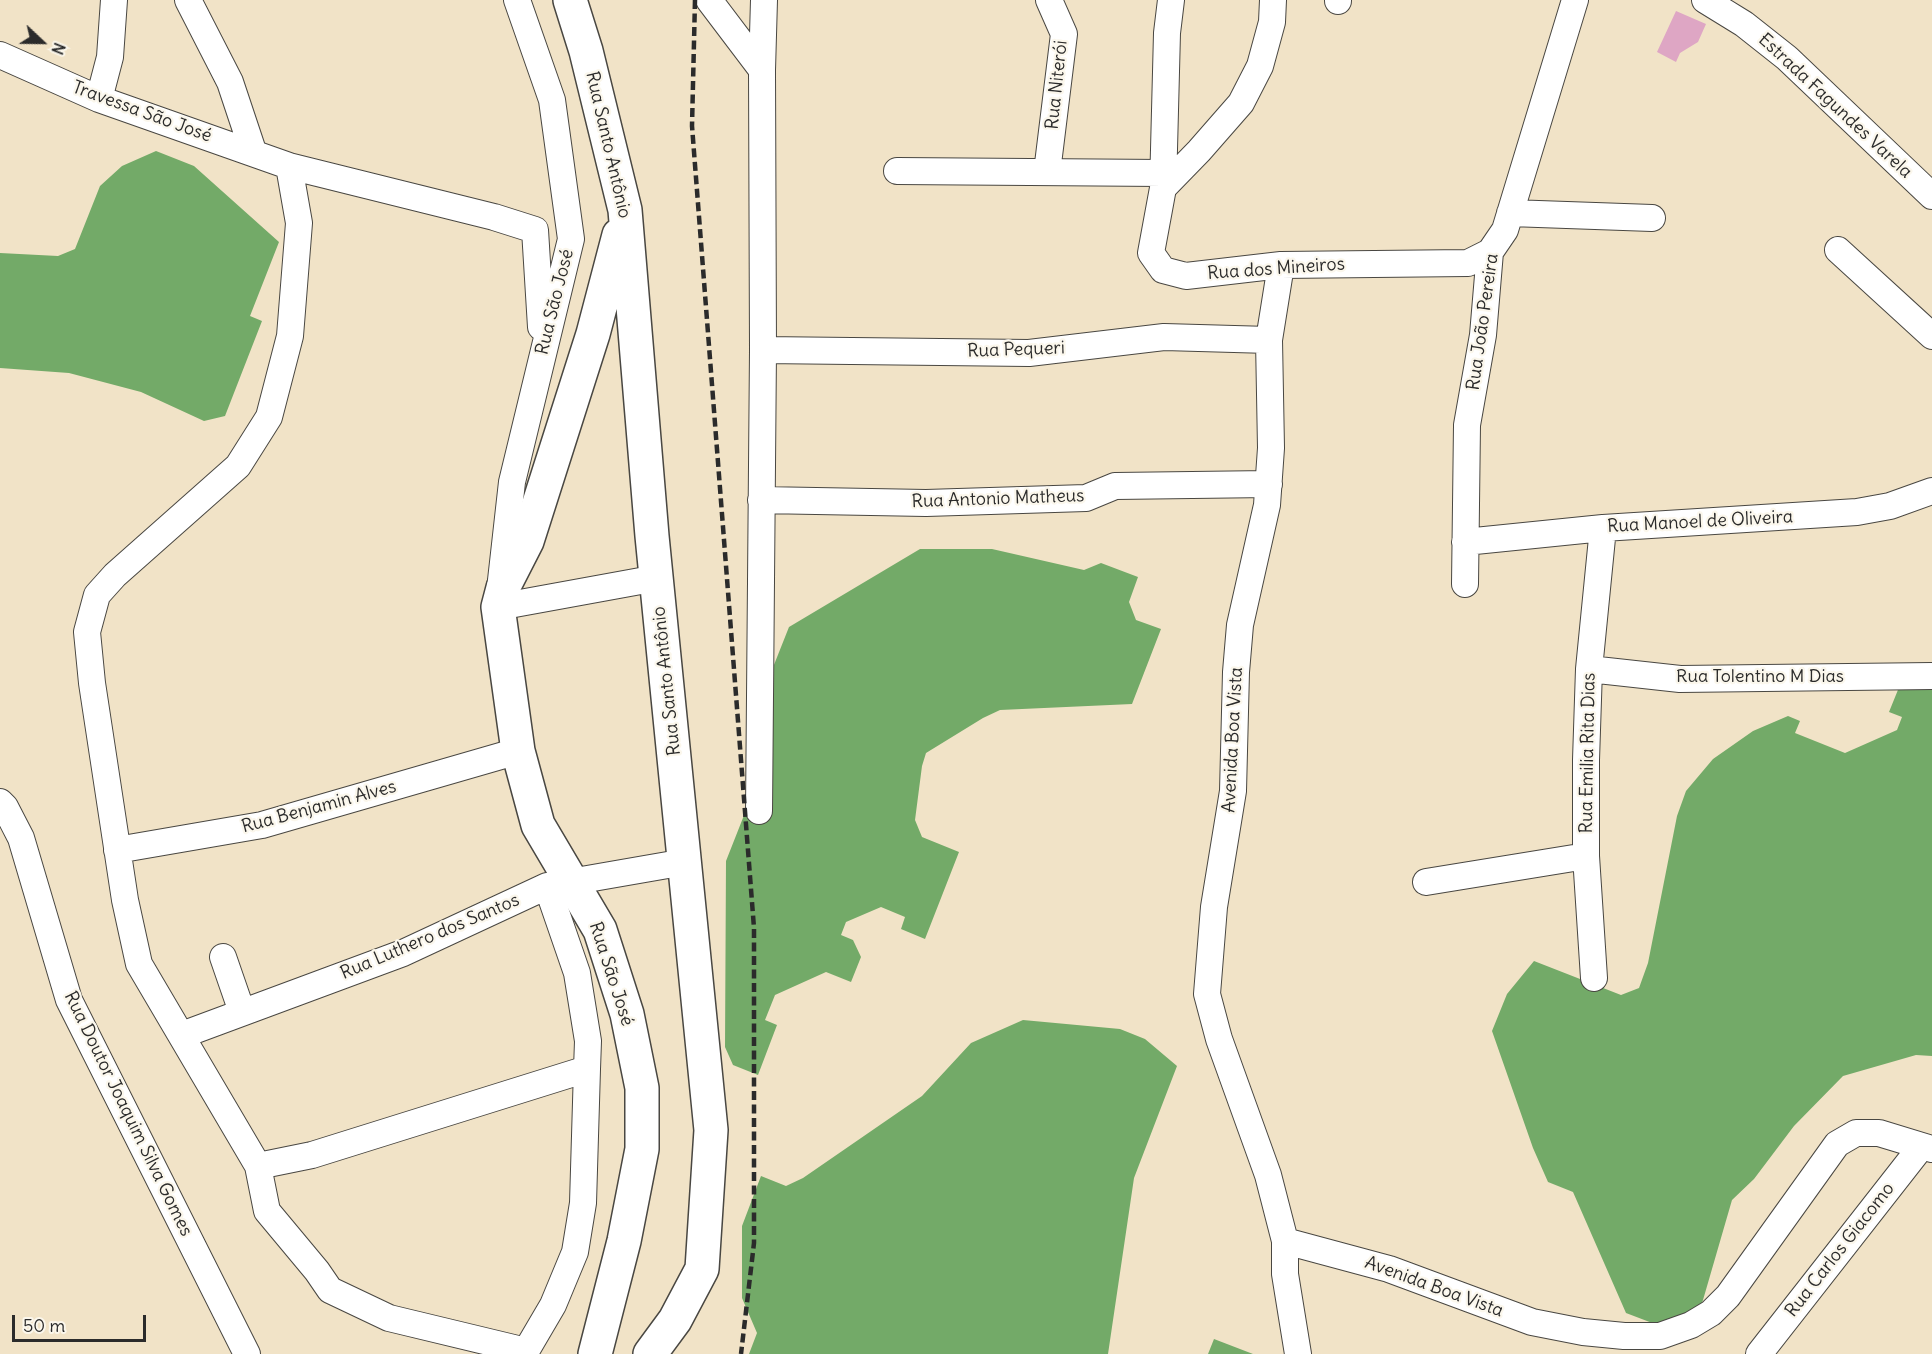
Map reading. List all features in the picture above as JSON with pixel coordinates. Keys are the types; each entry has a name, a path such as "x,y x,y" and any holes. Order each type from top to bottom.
{"main road":[{"name":"Rua Santo Antônio","path":"570,0 586,51 625,210 657,578 711,1130 702,1269 675,1320 650,1354"},
{"name":"Rua São José","path":"595,1354 624,1241 642,1149 642,1088 627,1014 600,930 560,884 538,825 518,751 498,607 503,588 527,541 593,334 625,210"}],"street":[{"path":"99,99 110,57 114,0"},
{"path":"188,0 230,82 253,151"},
{"name":"Rua São José","path":"498,607 512,482 571,239 552,100 517,0"},
{"path":"709,0 762,70"},
{"path":"759,811 764,0"},
{"name":"Rua Niterói","path":"1047,172 1064,34 1049,0"},
{"name":"Rua dos Mineiros","path":"1171,0 1167,33 1163,180 1151,253 1163,270 1186,276 1281,265 1468,263 1490,252"},
{"path":"897,171 1047,172 1163,180 1199,151 1241,103 1260,66 1272,22 1273,0"},
{"name":"Rua João Pereira","path":"1465,584 1467,425 1483,335 1490,252 1504,230 1575,0"},
{"name":"Estrada Fagundes Varela","path":"1705,0 1744,24 1787,58 1932,196"},
{"name":"Travessa São José","path":"0,56 99,99 290,165 494,217 535,230 543,352"},
{"path":"290,165 299,222 290,336 269,417 238,466 115,575 97,595 87,632 92,683 125,900 139,964 258,1166 267,1211 330,1290 389,1318 526,1352"},
{"path":"1509,213 1652,218"},
{"path":"1839,250 1932,336"},
{"name":"Avenida Boa Vista","path":"1281,265 1269,340 1271,448 1267,505 1240,625 1236,672 1233,791 1214,908 1207,994 1220,1039 1268,1175 1285,1241 1286,1274 1298,1354"},
{"name":"Rua Pequeri","path":"763,350 1029,353 1164,337 1269,340"},
{"name":"Rua Antonio Matheus","path":"762,500 926,503 1063,499 1086,498 1115,486 1269,484"},
{"name":"Rua Manoel de Oliveira","path":"1465,542 1603,528 1857,512 1890,506 1932,491"},
{"name":"Rua Emilia Rita Dias","path":"1594,978 1586,856 1586,760 1589,669 1603,528"},
{"path":"498,607 657,578"},
{"name":"Rua Tolentino M Dias","path":"1589,669 1680,679 1932,676"},
{"name":"Rua Benjamin Alves","path":"117,850 262,825 518,751"},
{"name":"Rua Doutor Joaquim Silva Gomes","path":"0,802 21,838 69,1000 247,1354"},
{"path":"1426,882 1586,856"},
{"name":"Rua Luthero dos Santos","path":"182,1035 403,953 560,884 684,862"},
{"name":"Rua São José","path":"526,1352 554,1305 575,1252 583,1203 588,1041 560,884"},
{"path":"223,957 242,1012"},
{"path":"258,1166 312,1155 587,1069"},
{"name":"Avenida Boa Vista","path":"1285,1241 1389,1269 1532,1322 1583,1332 1624,1336 1660,1336 1691,1325 1711,1314 1728,1296 1837,1144 1856,1133 1879,1132 1927,1148"},
{"name":"Rua Carlos Giacomo","path":"1759,1354 1927,1148"}],"green space":[{"path":"156,151 194,166 279,242 250,316 262,321 225,416 204,421 141,392 69,373 0,368 0,253 58,256 75,249 100,186 122,166"},
{"path":"920,549 992,549 1084,570 1101,563 1138,577 1129,602 1136,620 1161,629 1132,704 1000,710 926,753 922,766 915,820 922,837 959,852 925,939 901,929 905,917 881,907 846,922 841,935 853,940 861,957 851,982 826,972 775,995 765,1020 777,1025 758,1075 733,1065 725,1047 726,861 765,762 764,690 789,627"},
{"path":"1904,675 1932,678 1932,1056 1916,1055 1843,1076 1794,1126 1754,1179 1732,1200 1703,1300 1689,1337 1626,1313 1573,1192 1548,1182 1533,1148 1492,1031 1507,994 1534,961 1621,995 1639,988 1648,963 1677,816 1686,791 1713,759 1753,731 1788,716 1800,721 1795,733 1845,753 1897,730 1902,717 1889,712"},
{"path":"1023,1020 1120,1029 1145,1039 1177,1066 1134,1178 1108,1354 749,1354 757,1333 742,1298 742,1226 761,1176 786,1186 803,1178 922,1096 971,1043"},
{"path":"1214,1339 1253,1354 1208,1354"}],"building":[{"path":"1676,11 1706,24 1698,42 1680,53 1676,62 1657,52"}],"railway":[{"path":"695,0 692,126 754,928 754,1243 741,1354"}]}
